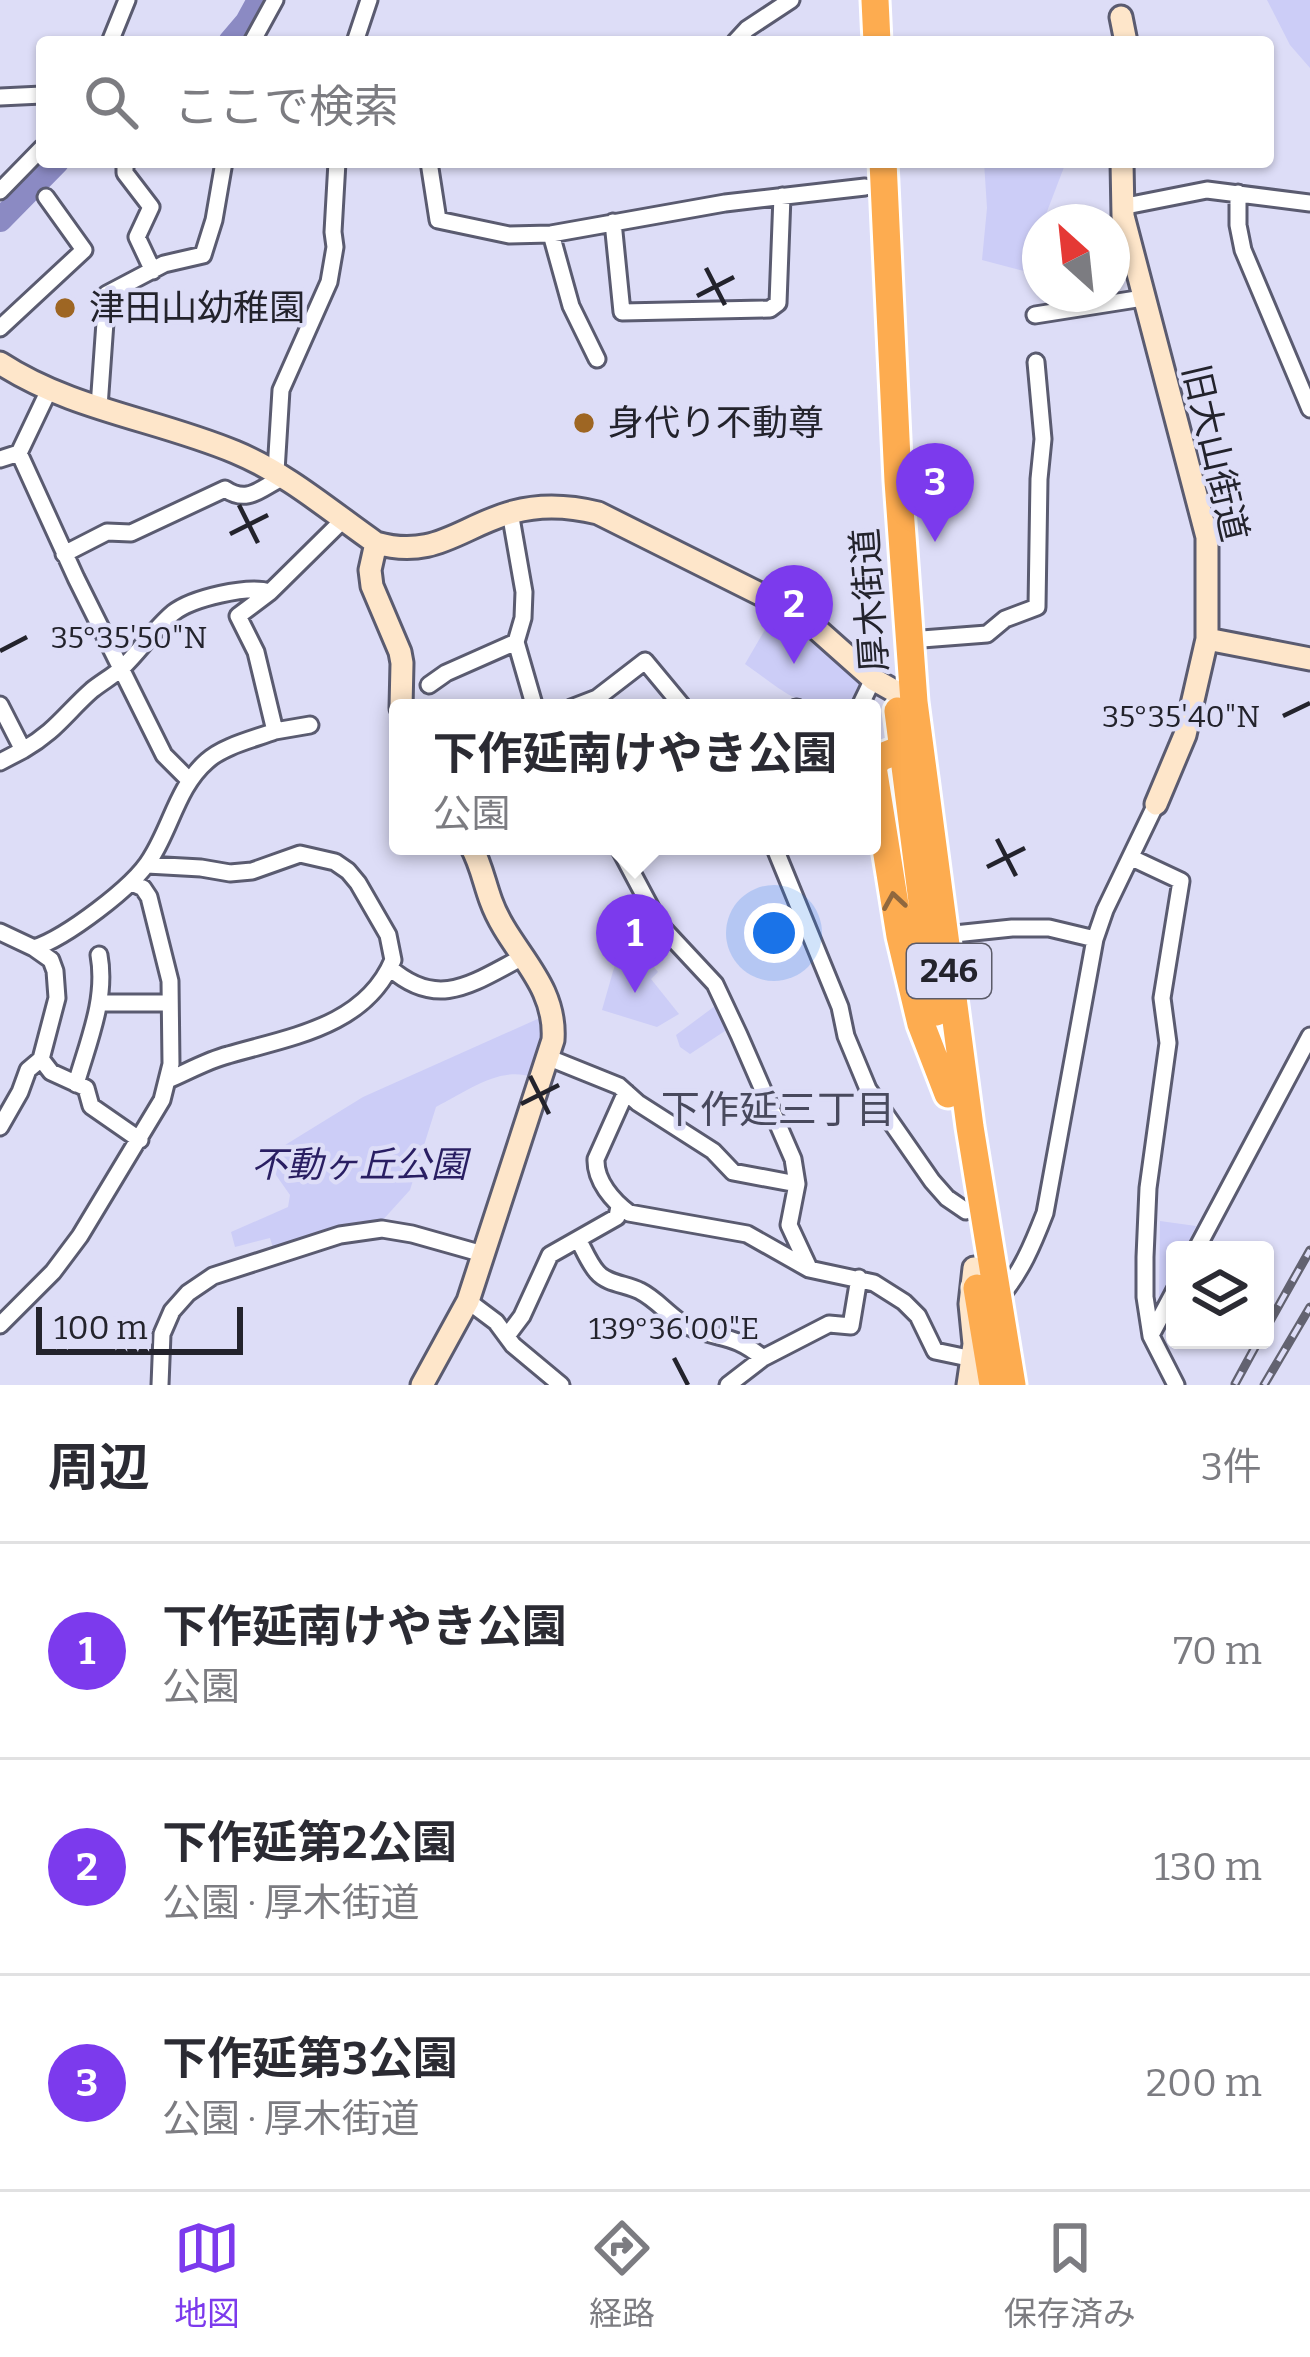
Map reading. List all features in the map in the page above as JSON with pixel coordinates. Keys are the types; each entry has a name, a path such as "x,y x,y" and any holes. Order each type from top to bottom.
{"highway":[{"path":"858,0 860,36"},
{"path":"874,0 877,36"},
{"name":"厚木街道","path":"883,168 909,640 894,692 945,935 1012,1385"},
{"name":"厚木街道","path":"865,175 880,494 901,749 881,758"},
{"name":"厚木街道","path":"881,818 899,936 921,1024 948,1094 966,1211"},
{"name":"246","path":"966,1211 993,1385"}],"street":[{"path":"112,36 127,0"},
{"path":"255,36 275,0"},
{"path":"358,36 369,0"},
{"path":"741,36 791,0"},
{"path":"0,97 36,95"},
{"path":"0,191 36,154"},
{"path":"125,168 152,207 137,237 153,271"},
{"path":"100,407 107,294 164,264 202,255 223,168"},
{"path":"280,474 281,390 328,282 335,247 337,168"},
{"path":"431,168 438,220 509,235 551,234 782,196 865,175"},
{"name":"旧大山街道","path":"1121,204 1122,168"},
{"path":"1130,205 1207,190 1310,203"},
{"path":"1238,193 1244,250 1310,409"},
{"path":"613,222 622,312 770,309 778,303 782,196"},
{"path":"0,328 84,250 46,197"},
{"path":"551,234 571,306 597,358"},
{"name":"旧大山街道","path":"997,1300 1013,1282 1045,1213 1095,939 1185,735 1207,639 1208,537 1130,244"},
{"path":"1035,315 1143,298"},
{"path":"909,640 988,634 1006,619 1037,608 1043,439 1036,362"},
{"path":"0,363 72,401 209,442 280,474 376,543 416,549 440,544 510,512 553,506 617,520 739,581 810,623 894,692 879,699"},
{"path":"0,459 19,453 50,391"},
{"path":"19,453 164,755 189,780"},
{"path":"64,554 107,532 131,533 224,489 245,497 280,474"},
{"path":"510,512 524,592 516,642 532,699"},
{"path":"275,731 256,652 238,616 270,592 343,520"},
{"path":"376,543 372,586 400,652 400,699"},
{"path":"0,761 46,737 174,612 231,593 270,592"},
{"path":"1207,639 1310,659"},
{"path":"429,685 516,642"},
{"path":"594,699 645,661 677,699"},
{"path":"0,705 22,750"},
{"path":"34,948 52,942 132,883 147,865 189,780 209,758 275,731 310,725"},
{"path":"147,865 230,873 252,871 300,854 335,862 358,883 388,935 393,960 376,989 343,1016 302,1035 224,1055 168,1080"},
{"path":"422,1385 468,1301 553,1040 552,1007 491,903 476,855"},
{"path":"623,855 660,925 715,984 794,1159 797,1184 789,1225 809,1268"},
{"path":"778,855 868,1089 932,1181 966,1211"},
{"path":"1132,858 1181,880 1162,998 1168,1042 1148,1188 1145,1297 1151,1336 1176,1385"},
{"path":"0,1324 53,1272 80,1236 140,1140 168,1080 170,980 153,910 143,888 132,883"},
{"path":"945,935 1049,928 1095,939"},
{"path":"0,932 51,960 57,998 41,1059 28,1070 0,1127"},
{"path":"76,1084 99,1004 99,956"},
{"path":"390,968 414,986 455,989 523,957"},
{"path":"99,1004 170,1003"},
{"path":"1201,1241 1310,1036"},
{"path":"547,1058 612,1082 712,1151 733,1172 797,1184"},
{"path":"41,1059 51,1072 86,1088 92,1106 140,1140"},
{"path":"626,1092 596,1168 629,1213 747,1234 809,1268 860,1278 904,1302 918,1316 935,1351 973,1359"},
{"path":"507,1336 522,1316 550,1255 617,1217 620,1206"},
{"path":"160,1385 162,1334 172,1311 188,1292 214,1276 340,1234 382,1228 483,1254"},
{"path":"578,1239 598,1274 607,1280 633,1287 680,1322 729,1337 763,1358"},
{"path":"968,1385 974,1344 970,1304 974,1268"},
{"path":"728,1385 763,1358 829,1324 851,1326 860,1278"},
{"path":"468,1301 561,1385"},
{"path":"1151,1336 1166,1307"}],"green space":[{"path":"1267,0 1310,0 1310,68 1290,45"},
{"path":"984,168 1064,168 1050,204 1022,204 1022,270 982,260 987,208"},
{"path":"774,614 864,681 856,699 799,699 745,664"},
{"path":"628,935 658,972 651,979 679,1014 657,1027 602,1010 622,940"},
{"path":"719,1003 731,1027 690,1054 680,1047 676,1035"},
{"name":"不動ヶ丘公園","path":"542,1017 541,1052 532,1077 495,1078 436,1107 410,1190 381,1222 361,1221 273,1248 270,1238 235,1247 231,1232 288,1207 290,1195 264,1158 363,1097"},
{"path":"1160,1221 1196,1226 1189,1241 1166,1241 1166,1289 1159,1303"}],"waterway":[{"path":"235,36 259,0"},
{"path":"0,220 51,168"}],"railway":[{"path":"1274,1314 1310,1250"},
{"path":"1264,1385 1310,1307"},
{"path":"1235,1384 1254,1349"}],"place":[{"name":"津田山幼稚園","path":"65,308"},
{"name":"身代り不動尊","path":"584,423"},
{"name":"下作延第3公園","path":"935,542"},
{"name":"下作延第2公園","path":"794,664"},
{"name":"下作延南けやき公園","path":"635,993"}],"district":[{"name":"下作延三丁目","path":"778,1110"}]}
